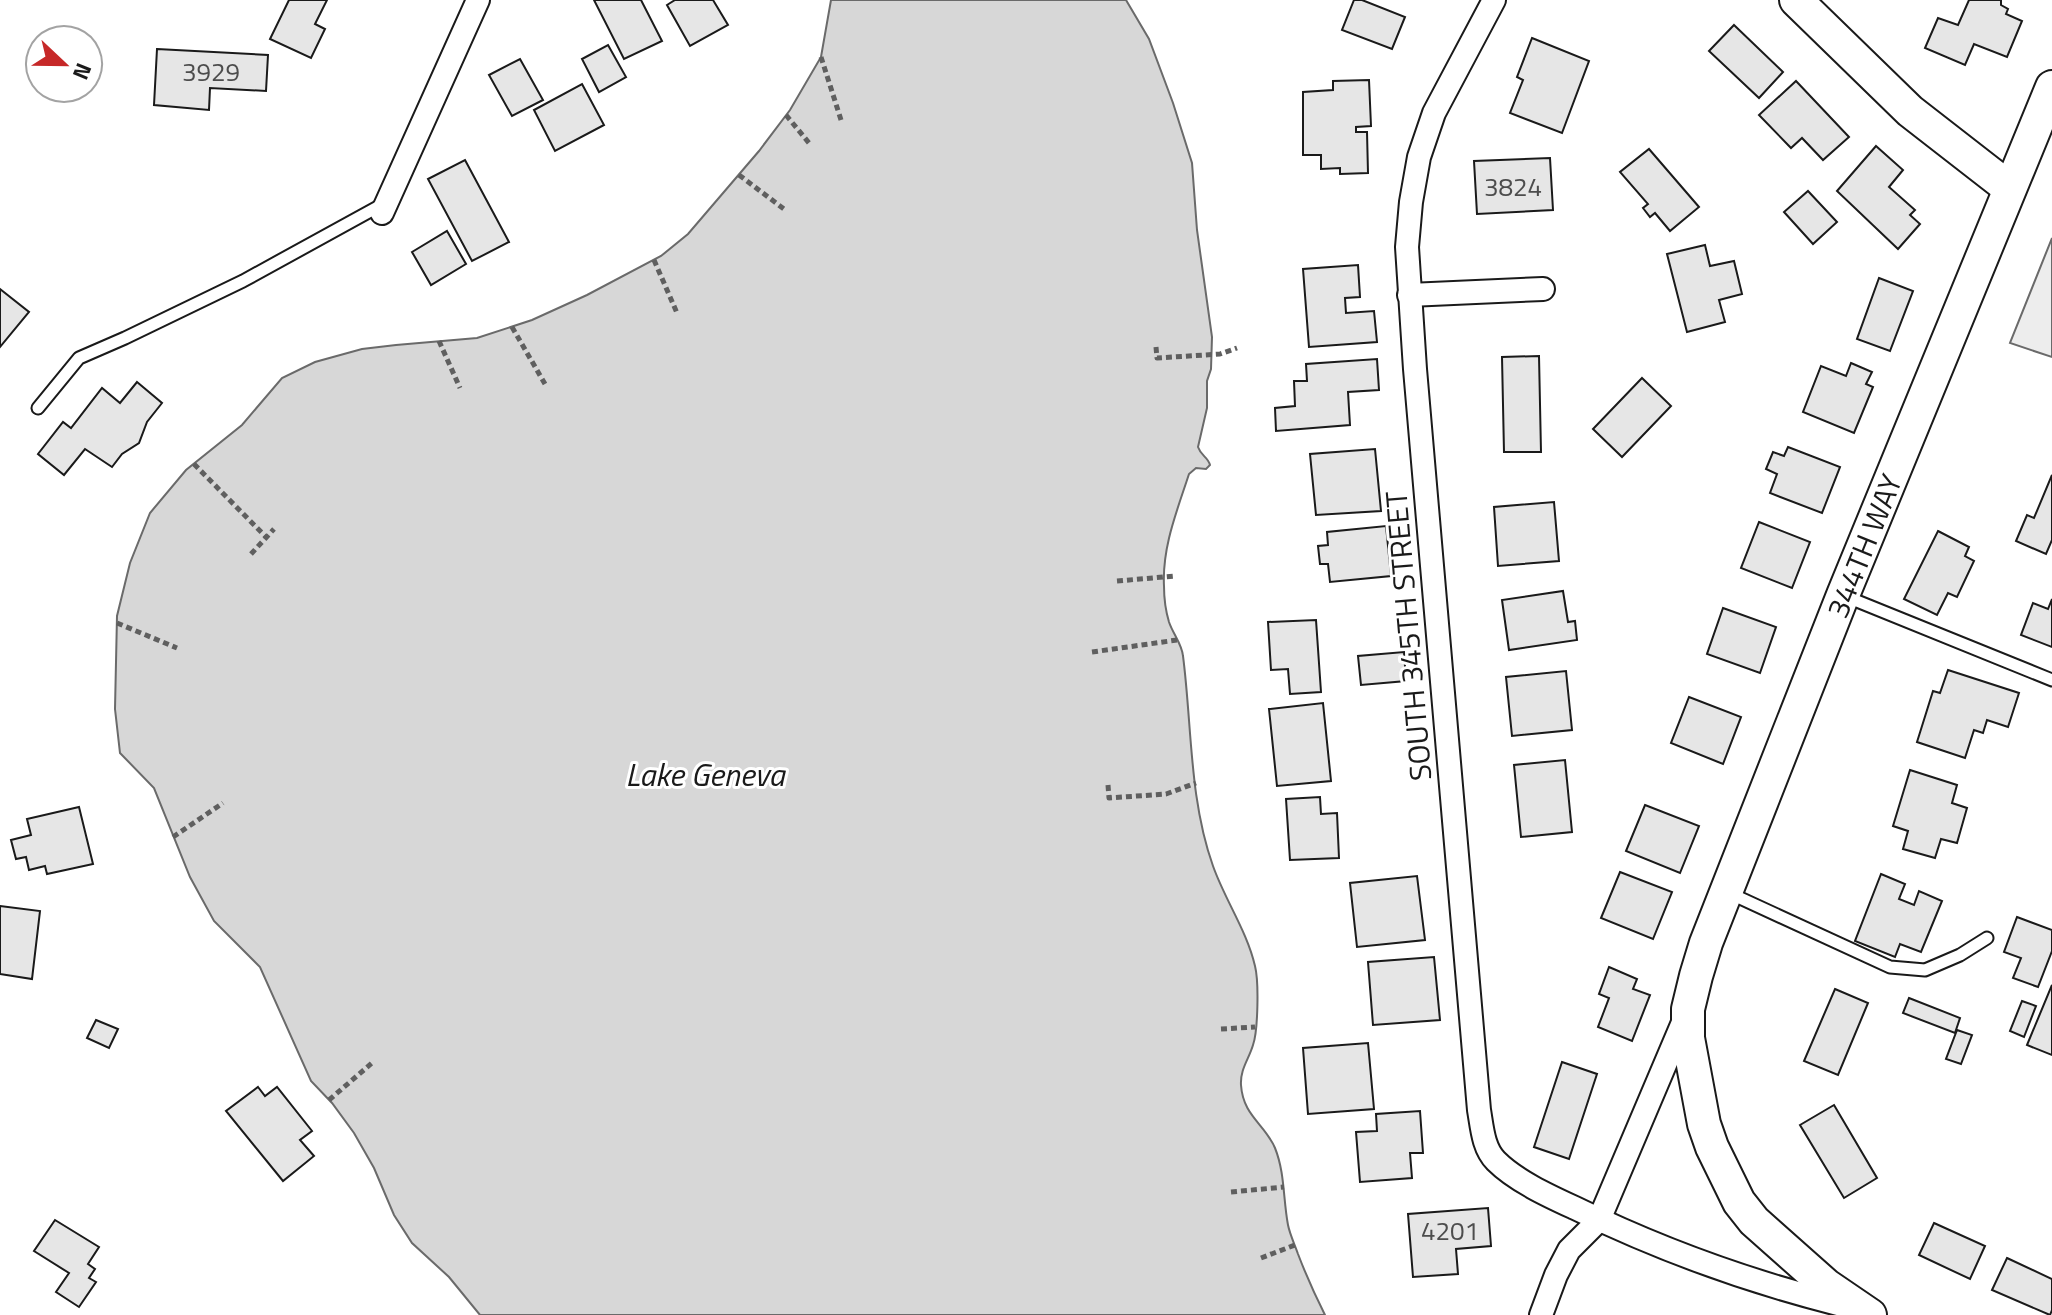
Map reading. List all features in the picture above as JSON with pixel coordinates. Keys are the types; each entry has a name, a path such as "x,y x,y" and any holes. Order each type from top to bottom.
{"street":[{"path":"384,208 478,0"},
{"name":"SOUTH 345TH STREET","path":"1494,0 1434,113 1419,157 1407,247 1483,1133 1495,1161 1536,1190 1599,1220 1750,1278 1866,1313"},
{"path":"1796,0 1910,111 2009,188"},
{"name":"344TH WAY","path":"1866,1313 1826,1285 1779,1245 1739,1202 1704,1124 1688,1038 1688,1009 1706,943 1843,595 2052,87"},
{"path":"1409,295 1543,289"},
{"path":"1541,1315 1569,1250 1599,1220 1688,1009"}],"lane":[{"path":"38,408 79,358 243,281 384,208"},
{"path":"1843,595 2052,680"},
{"path":"1727,892 1890,967 1925,970 1960,955 1987,938"}],"path":[{"path":"821,57 842,123"},
{"path":"786,115 809,143"},
{"path":"739,175 784,209"},
{"path":"654,260 677,313"},
{"path":"512,327 545,384"},
{"path":"439,341 460,388"},
{"path":"1156,347 1157,358 1220,354 1237,348"},
{"path":"194,464 266,537"},
{"path":"251,554 274,529"},
{"path":"1117,581 1175,576"},
{"path":"117,623 177,648"},
{"path":"1092,652 1177,640"},
{"path":"1108,785 1109,798 1166,794 1196,783"},
{"path":"173,837 223,803"},
{"path":"1221,1029 1255,1027"},
{"path":"329,1100 372,1063"},
{"path":"1231,1192 1284,1187"},
{"path":"1261,1258 1295,1245"}],"shaded area":[{"path":"2052,238 2052,357 2010,343"}],"water":[{"name":"Lake Geneva","path":"831,0 1126,0 1149,39 1192,163 1197,230 1212,337 1207,408 1198,447 1210,465 1206,469 1196,468 1189,474 1175,515 1165,557 1165,604 1182,652 1195,788 1205,841 1218,879 1247,940 1256,973 1256,1029 1242,1074 1243,1096 1250,1112 1275,1148 1281,1167 1290,1232 1325,1315 480,1315 449,1277 412,1243 394,1215 374,1168 354,1133 311,1081 260,967 214,921 190,877 154,788 120,753 115,709 117,616 130,563 150,513 186,470 242,425 282,378 315,362 362,349 477,338 532,320 661,256 688,234 790,110 821,57"}],"building":[{"path":"289,0 327,0 315,24 325,29 311,58 270,39"},
{"path":"594,0 641,0 662,41 624,59"},
{"path":"675,0 713,0 728,25 690,46 667,5"},
{"path":"1354,0 1362,0 1405,17 1392,49 1342,30"},
{"path":"1969,0 2001,0 2001,5 2008,9 2006,14 2022,21 2007,57 1974,44 1965,65 1925,48 1938,18 1958,25"},
{"path":"1734,25 1783,72 1759,98 1709,51"},
{"path":"1532,38 1589,61 1562,133 1510,113 1523,80 1517,77"},
{"path":"608,45 626,77 599,92 582,59"},
{"path":"157,49 268,55 266,91 210,88 209,110 154,105"},
{"path":"520,59 543,100 512,116 489,75"},
{"path":"1369,80 1371,126 1356,127 1356,132 1367,132 1368,173 1340,174 1340,168 1321,169 1321,155 1303,155 1303,92 1333,90 1333,81"},
{"path":"1796,81 1849,137 1823,160 1802,138 1791,148 1759,115"},
{"path":"582,84 604,125 555,151 534,110"},
{"path":"1876,146 1903,170 1889,187 1915,210 1910,215 1920,224 1898,249 1837,191"},
{"path":"1649,149 1699,207 1670,231 1655,213 1650,217 1643,208 1648,204 1620,172"},
{"path":"1550,158 1553,210 1477,214 1474,161"},
{"path":"465,160 509,242 472,261 428,179"},
{"path":"1808,191 1837,222 1813,244 1784,212"},
{"path":"447,231 466,264 431,285 412,252"},
{"path":"1705,245 1710,266 1734,261 1742,294 1719,300 1725,322 1687,332 1667,254"},
{"path":"1358,265 1360,297 1345,298 1346,313 1374,311 1377,342 1309,347 1303,269"},
{"path":"1879,278 1913,291 1890,351 1857,339"},
{"path":"0,289 29,312 0,347"},
{"path":"1539,356 1541,452 1504,452 1502,357"},
{"path":"1377,359 1379,390 1348,392 1350,425 1276,431 1275,408 1295,406 1294,381 1307,381 1306,364"},
{"path":"1851,363 1872,372 1866,384 1873,387 1854,433 1803,412 1821,366 1846,376"},
{"path":"1642,378 1671,406 1622,457 1593,429"},
{"path":"137,382 162,403 147,422 139,443 122,454 112,467 85,449 64,475 38,454 63,422 71,428 102,388 120,403"},
{"path":"1788,447 1840,467 1822,513 1770,493 1777,474 1766,469 1773,452 1784,456"},
{"path":"1375,449 1381,511 1316,515 1310,454"},
{"path":"2052,475 2052,540 2046,554 2016,541 2027,515 2034,518"},
{"path":"1554,502 1559,561 1498,566 1494,507"},
{"path":"1759,522 1810,542 1792,588 1741,568"},
{"path":"1386,526 1391,576 1330,582 1328,564 1320,564 1318,546 1328,545 1327,532"},
{"path":"1938,531 1969,547 1965,556 1974,561 1957,597 1948,593 1937,615 1904,599"},
{"path":"1563,591 1568,622 1575,621 1577,640 1509,650 1502,600"},
{"path":"2052,599 2052,647 2021,635 2033,603 2048,609"},
{"path":"1723,608 1776,627 1760,673 1707,654"},
{"path":"1316,620 1321,692 1290,694 1288,669 1271,670 1268,622"},
{"path":"1404,652 1406,681 1361,685 1358,656"},
{"path":"1948,670 2019,693 2008,727 1987,720 1983,733 1974,730 1965,758 1917,742 1933,691 1940,693"},
{"path":"1566,671 1572,730 1512,736 1506,677"},
{"path":"1689,697 1741,717 1723,764 1671,743"},
{"path":"1323,703 1331,781 1277,786 1269,709"},
{"path":"1565,760 1572,832 1521,837 1514,765"},
{"path":"1910,770 1957,785 1952,803 1967,808 1957,843 1941,839 1935,858 1903,849 1908,831 1893,826"},
{"path":"1320,797 1321,814 1337,813 1339,858 1290,860 1286,799"},
{"path":"1645,805 1699,826 1680,873 1626,851"},
{"path":"79,807 93,864 47,874 45,866 29,870 26,857 16,859 11,840 31,835 27,819"},
{"path":"1620,872 1672,892 1653,939 1601,918"},
{"path":"1881,874 1905,884 1899,899 1914,905 1919,891 1942,901 1921,952 1900,944 1895,957 1855,941"},
{"path":"1417,876 1425,940 1357,947 1350,883"},
{"path":"0,906 40,911 32,979 0,974"},
{"path":"2017,917 2052,930 2052,951 2038,987 2013,978 2021,958 2004,952"},
{"path":"1434,957 1440,1020 1373,1025 1368,962"},
{"path":"1609,967 1637,979 1633,989 1650,995 1632,1041 1598,1027 1609,998 1599,994"},
{"path":"2052,985 2052,1055 2027,1045"},
{"path":"1835,989 1868,1003 1838,1075 1804,1061"},
{"path":"1909,998 1960,1018 1955,1033 1903,1013"},
{"path":"2022,1001 2036,1006 2024,1037 2010,1031"},
{"path":"96,1020 118,1029 109,1048 87,1038"},
{"path":"1957,1030 1972,1035 1961,1064 1946,1059"},
{"path":"1368,1043 1374,1109 1308,1114 1303,1048"},
{"path":"1562,1062 1597,1074 1569,1159 1534,1147"},
{"path":"258,1087 265,1096 277,1087 312,1131 300,1140 314,1156 283,1181 226,1111"},
{"path":"1834,1105 1877,1178 1844,1198 1800,1125"},
{"path":"1420,1111 1423,1153 1410,1153 1412,1178 1360,1182 1356,1132 1377,1131 1376,1114"},
{"path":"1488,1208 1491,1246 1456,1249 1458,1274 1413,1277 1408,1214"},
{"path":"55,1220 99,1247 88,1264 95,1269 89,1278 96,1282 79,1307 56,1292 69,1273 34,1251"},
{"path":"1934,1223 1985,1246 1970,1279 1919,1255"},
{"path":"2007,1258 2052,1279 2050,1315 1992,1290"}]}
